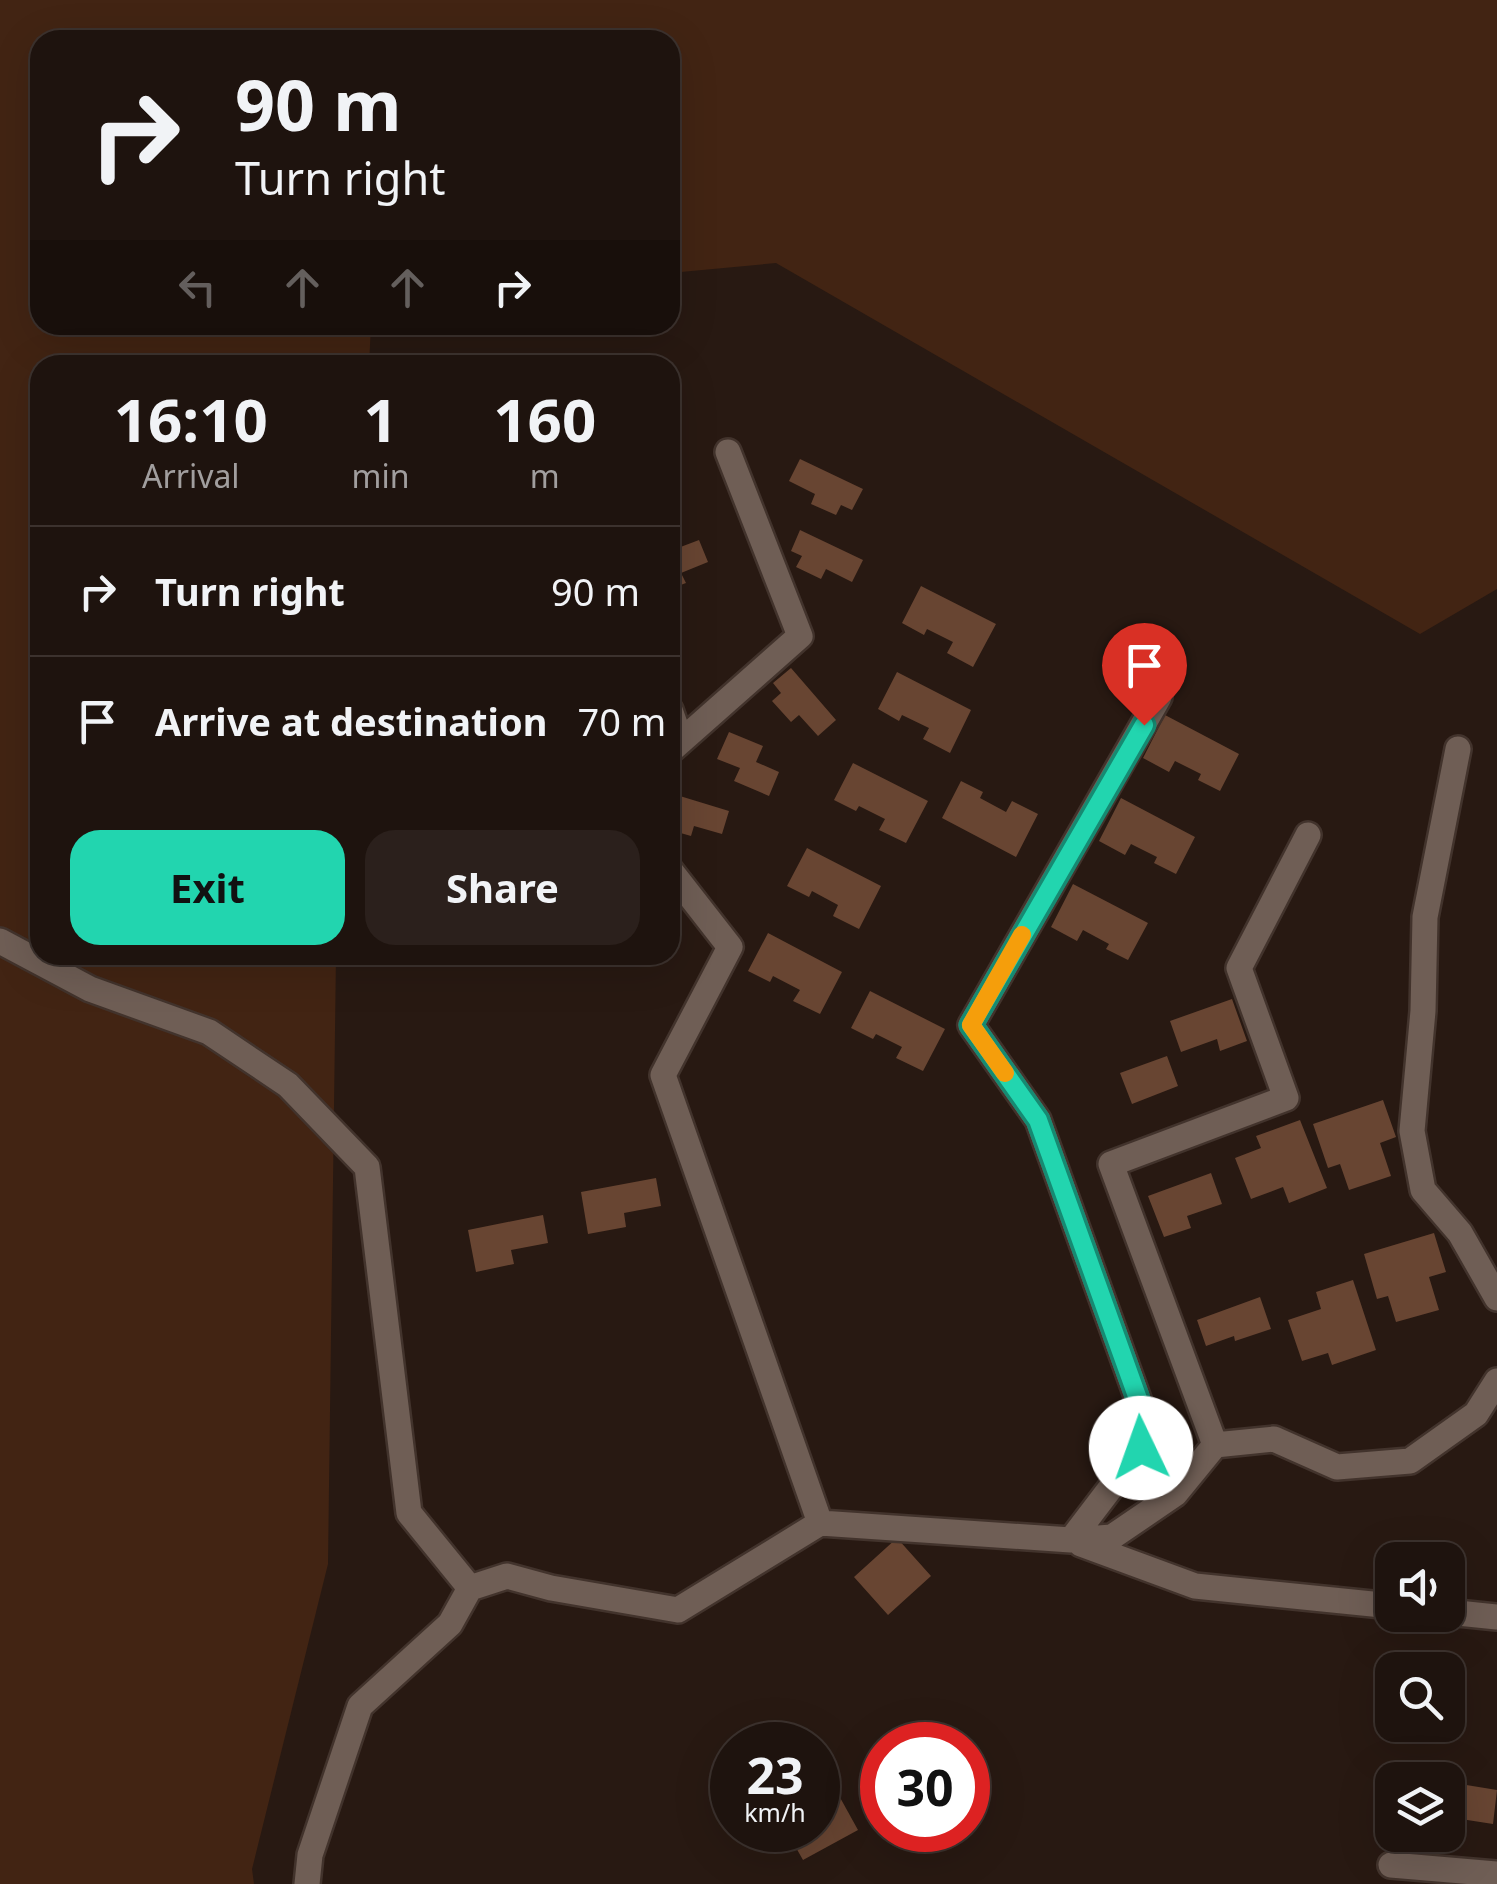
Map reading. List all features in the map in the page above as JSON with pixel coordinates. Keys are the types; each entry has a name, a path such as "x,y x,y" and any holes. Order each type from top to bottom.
{"street":[{"path":"680,742 800,636 728,452"},
{"path":"1071,1540 1141,1448 1142,1410 1038,1120 971,1025 1160,697"},
{"path":"1458,749 1425,917 1412,1131 1422,1190 1460,1233 1497,1298"},
{"path":"1214,1446 1111,1164 1286,1098 1239,968 1308,835"},
{"path":"680,883 730,948 663,1075 820,1523"},
{"path":"0,941 30,957"},
{"path":"45,965 90,989 209,1032 288,1085 367,1167 409,1513 470,1588"},
{"path":"308,1884 310,1855 360,1706 450,1624 470,1588 507,1576 678,1610 820,1523 1071,1540 1112,1537 1175,1494 1214,1446 1274,1439 1337,1467 1410,1461 1476,1414 1497,1381"},
{"path":"1071,1540 1195,1586 1375,1604"},
{"path":"1465,1614 1497,1617"},
{"path":"1391,1865 1497,1874"}],"shaded area":[{"path":"0,0 1497,0 1497,589 1420,634 776,263 680,272 680,30 30,30 30,335 370,335 370,355 30,355 30,965 336,965 328,1564 252,1869 254,1884 0,1884"}],"building":[{"path":"800,459 863,489 852,510 841,505 836,515 811,504 815,494 789,481"},
{"path":"800,530 863,560 852,582 826,569 821,579 796,567 802,556 791,551"},
{"path":"699,540 708,562 681,573 686,583 680,585 680,547"},
{"path":"921,586 996,624 973,667 947,653 953,642 927,629 924,635 902,623"},
{"path":"791,668 836,720 818,736 799,715 791,722 772,701 781,693 773,683"},
{"path":"897,672 971,710 950,753 923,739 929,728 902,715 899,721 878,709"},
{"path":"1165,715 1239,754 1220,791 1198,780 1201,774 1175,761 1169,772 1143,758"},
{"path":"729,732 763,746 756,762 779,772 769,796 734,781 740,768 717,759"},
{"path":"853,763 928,801 906,843 879,830 885,819 859,806 856,811 834,800"},
{"path":"961,781 983,792 980,798 1006,812 1012,801 1038,814 1016,857 942,818"},
{"path":"680,796 729,811 722,834 694,826 691,836 680,833"},
{"path":"1121,798 1195,837 1176,874 1154,863 1157,857 1131,844 1125,855 1099,841"},
{"path":"807,848 881,886 859,929 833,916 838,905 812,891 809,897 787,886"},
{"path":"1073,884 1148,923 1128,960 1106,949 1109,944 1083,930 1077,941 1051,927"},
{"path":"768,933 842,972 820,1014 793,1001 800,990 773,976 770,982 748,971"},
{"path":"870,991 945,1029 923,1071 896,1058 902,1047 876,1034 873,1039 851,1028"},
{"path":"1232,999 1247,1041 1220,1051 1217,1039 1181,1052 1170,1021"},
{"path":"1167,1056 1178,1086 1132,1104 1120,1073"},
{"path":"1383,1100 1396,1137 1380,1143 1391,1176 1349,1190 1340,1164 1328,1168 1313,1124"},
{"path":"1300,1120 1327,1188 1289,1203 1283,1187 1251,1199 1235,1158 1261,1148 1256,1136"},
{"path":"1211,1173 1222,1204 1187,1216 1191,1228 1164,1237 1148,1196"},
{"path":"656,1178 661,1206 624,1213 626,1227 588,1234 581,1192"},
{"path":"543,1215 548,1243 511,1250 514,1264 476,1272 468,1230"},
{"path":"1434,1233 1446,1272 1429,1277 1439,1310 1396,1322 1388,1296 1377,1299 1364,1254"},
{"path":"1353,1280 1376,1350 1332,1365 1328,1353 1302,1361 1288,1320 1321,1309 1316,1292"},
{"path":"1260,1297 1271,1329 1206,1346 1197,1320"},
{"path":"897,1538 931,1576 888,1615 854,1577"},
{"path":"1465,1785 1497,1790 1493,1824 1465,1820"},
{"path":"840,1797 858,1830 840,1840"},
{"path":"798,1852 818,1852 803,1860"}],"slow traffic":[{"path":"1005,1073 971,1025 1022,935"}],"route":[{"path":"1141,1448 1142,1410 1038,1120 971,1025 1144,725"}]}
